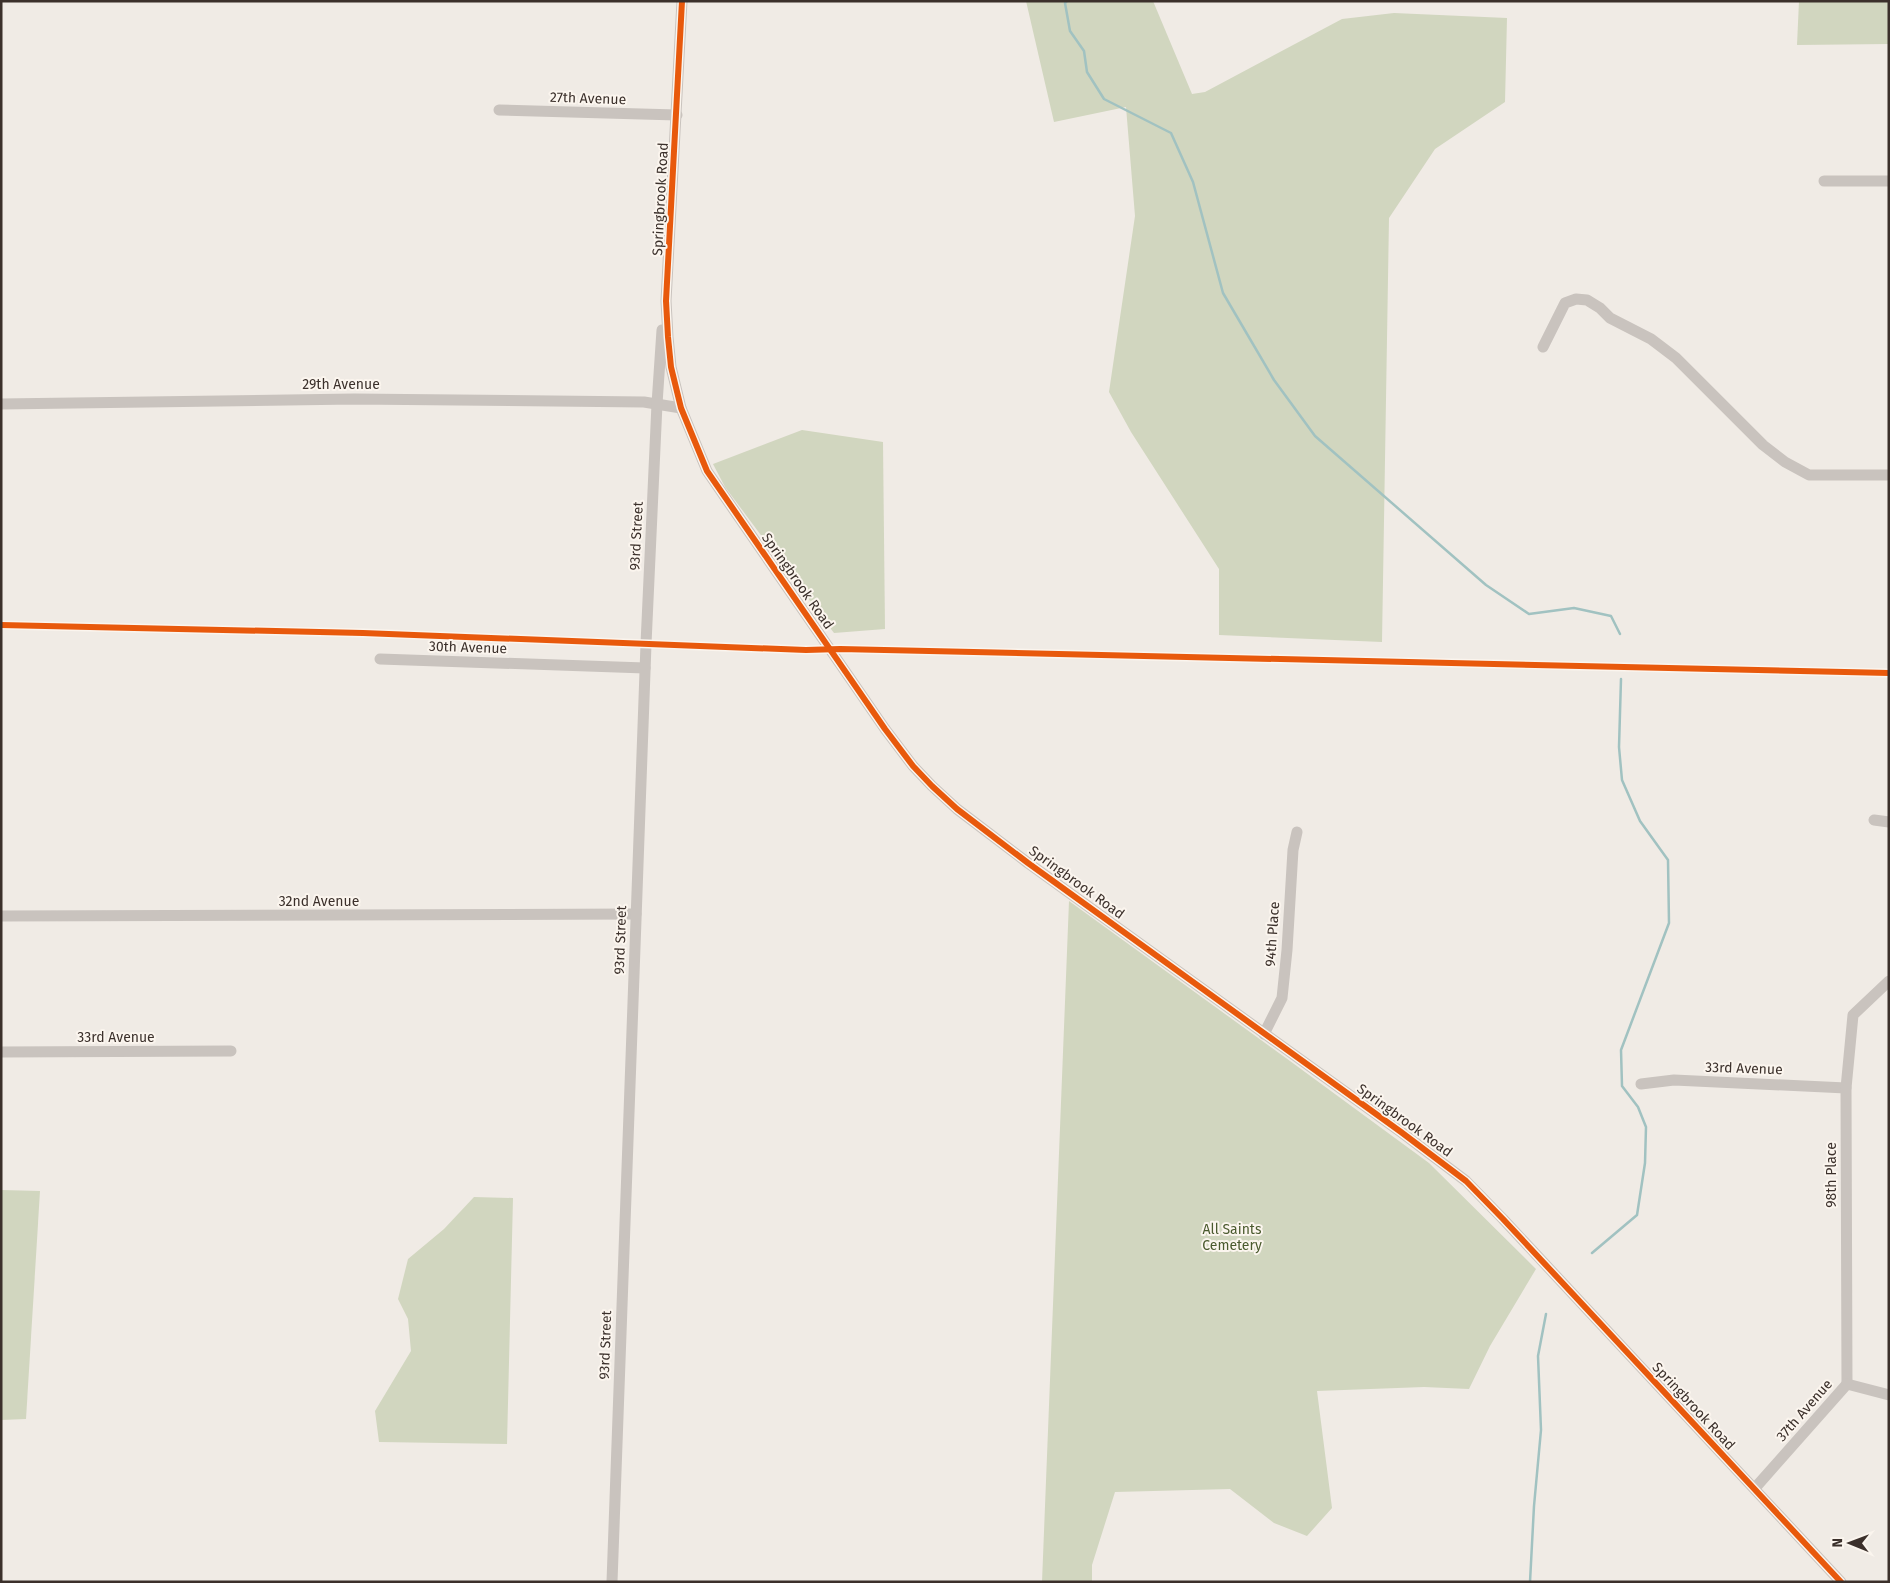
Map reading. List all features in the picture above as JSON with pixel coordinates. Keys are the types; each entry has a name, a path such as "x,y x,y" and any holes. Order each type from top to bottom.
{"street":[{"name":"Springbrook Road","path":"682,1 666,301 671,367 681,408 707,471 720,492 871,711 913,766 957,809 1466,1181 1841,1582"},
{"name":"27th Avenue","path":"499,110 677,115"},
{"path":"1824,181 1889,182"},
{"path":"1543,347 1565,303 1576,299 1587,300 1600,308 1610,318 1651,339 1676,358 1763,445 1785,462 1809,475 1889,474"},
{"name":"93rd Street","path":"612,1582 636,914 657,404 662,322 666,301"},
{"name":"29th Avenue","path":"1,404 354,399 644,402 681,408"},
{"name":"30th Avenue","path":"380,659 646,668"},
{"path":"1874,820 1889,822"},
{"name":"94th Place","path":"1264,1034 1282,998 1293,850 1297,832"},
{"name":"32nd Avenue","path":"1,916 636,914"},
{"name":"98th Place","path":"1847,1384 1846,1088 1853,1015 1889,981"},
{"name":"33rd Avenue","path":"1,1052 231,1051"},
{"name":"33rd Avenue","path":"1641,1084 1674,1080 1846,1088"},
{"name":"37th Avenue","path":"1755,1488 1847,1384 1889,1395"}],"green space":[{"path":"1026,1 1153,1 1192,94 1205,92 1342,19 1394,13 1507,18 1505,102 1435,149 1389,218 1382,642 1219,635 1219,569 1131,432 1109,392 1135,216 1126,107 1054,122"},
{"path":"1799,1 1889,1 1889,44 1797,45"},
{"path":"802,430 883,442 885,629 834,633 725,487 713,464"},
{"name":"All Saints Cemetery","path":"1069,901 1429,1163 1536,1269 1490,1346 1469,1389 1424,1387 1317,1391 1332,1508 1307,1536 1274,1523 1230,1489 1115,1492 1092,1565 1092,1582 1042,1582"},
{"path":"1,1190 40,1191 26,1419 1,1420"},
{"path":"474,1197 513,1198 507,1444 379,1442 375,1411 411,1351 408,1319 398,1299 408,1259 444,1229"}],"waterway":[{"path":"1067,1 1065,3 1070,31 1084,51 1087,72 1104,99 1171,133 1193,182 1223,293 1274,380 1315,436 1486,585 1529,614 1574,608 1611,616 1620,634"},
{"path":"1592,1253 1637,1215 1645,1163 1646,1127 1638,1107 1622,1086 1621,1050 1669,923 1668,860 1640,821 1622,780 1619,747 1621,679"},
{"path":"1530,1582 1541,1430 1538,1356 1546,1314"}],"cycle path":[{"path":"682,1 666,301 671,367 681,408 707,471 885,729 913,766 957,809 1028,863 1466,1181 1841,1582"},
{"path":"1,625 363,633 806,650 840,649 1889,673"}]}
